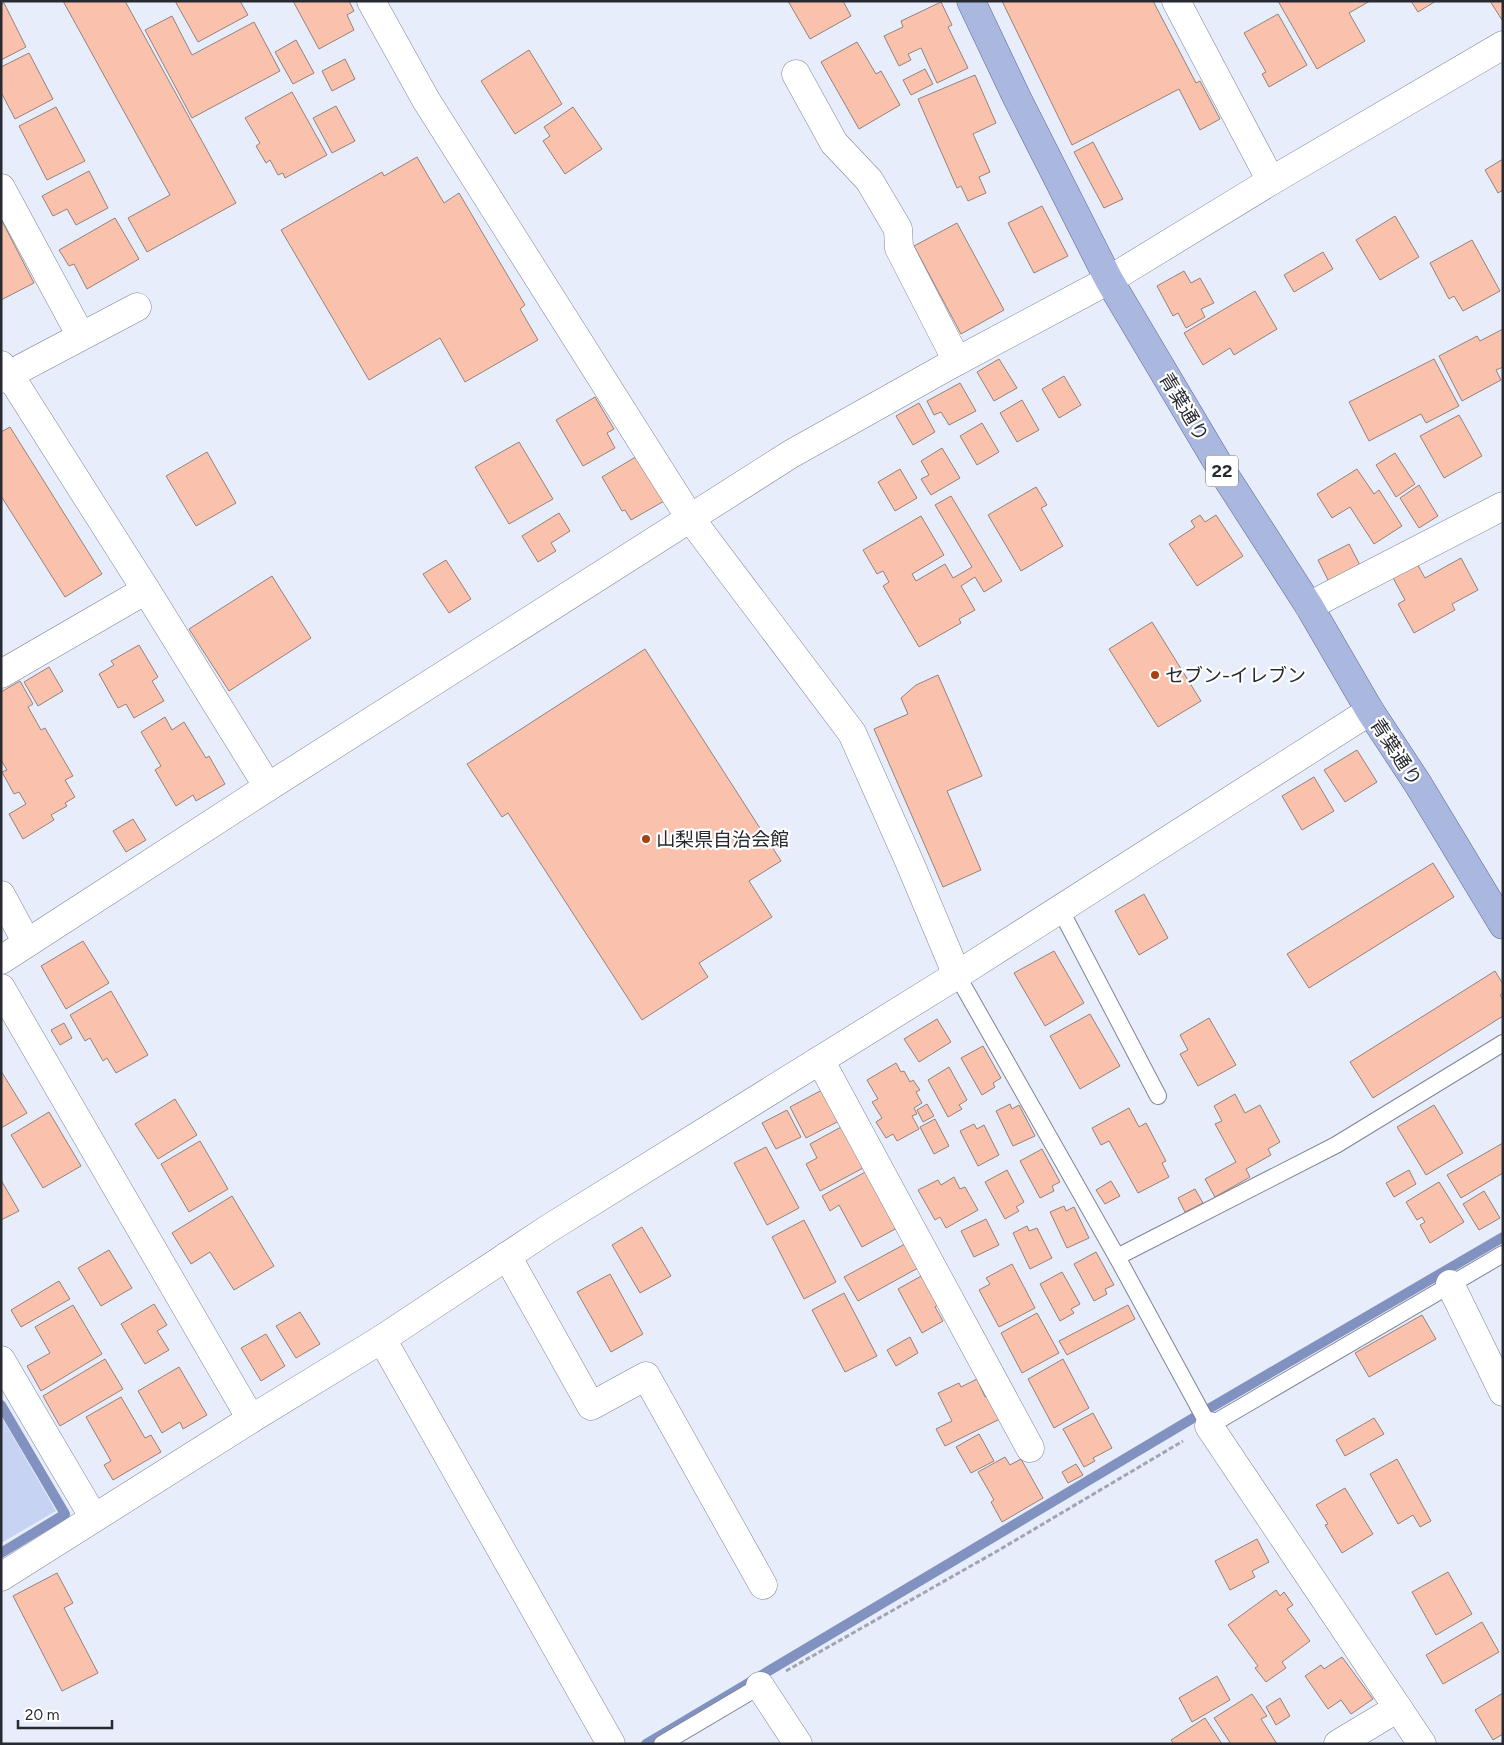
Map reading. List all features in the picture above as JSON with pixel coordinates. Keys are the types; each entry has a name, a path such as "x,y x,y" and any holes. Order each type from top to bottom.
{"main road":[{"name":"青葉通り","path":"971,1 1017,98 1109,280 1226,477 1309,606 1370,711 1418,784 1503,925"}],"street":[{"path":"371,1 426,100 690,518 852,733 957,975"},
{"path":"1176,1 1270,181"},
{"path":"1,960 268,787 791,454 957,361 1109,280 1270,181 1503,45"},
{"path":"796,74 834,143 869,180 898,229 899,248 957,361"},
{"path":"1,188 81,336"},
{"path":"137,307 4,372 146,590 268,787"},
{"path":"1309,606 1503,506"},
{"path":"1,674 146,590"},
{"path":"1,1578 251,1419 382,1339 507,1256 957,975 1370,711"},
{"path":"1,895 26,943"},
{"path":"1,988 251,1419"},
{"path":"820,1060 1030,1448"},
{"path":"507,1256 591,1406 646,1376 763,1585"},
{"path":"1450,1284 1503,1392"},
{"path":"382,1339 611,1744"},
{"path":"1,1360 94,1518"},
{"path":"1208,1426 1422,1744"},
{"path":"760,1686 798,1744"},
{"path":"1338,1744 1398,1708"}],"lane":[{"path":"1060,909 1158,1096"},
{"path":"957,975 1117,1257 1208,1426 1503,1254"},
{"path":"1117,1257 1336,1145 1503,1043"},
{"path":"662,1744 760,1686"}],"path":[{"path":"760,1686 999,1550 1208,1426"}],"shaded area":[{"path":"1,1416 56,1511 1,1543"}],"building":[{"path":"63,1 125,1 236,203 147,252 128,218 170,195"},
{"path":"175,1 240,1 248,15 198,42"},
{"path":"293,1 349,1 354,11 347,15 354,30 319,49"},
{"path":"788,1 843,1 851,16 810,39"},
{"path":"1002,1 1153,1 1196,83 1200,81 1220,119 1200,130 1179,89 1072,145"},
{"path":"1278,1 1370,1 1349,13 1365,41 1317,69"},
{"path":"1411,1 1436,1 1418,12"},
{"path":"1490,1 1503,1 1503,20 1502,20"},
{"path":"941,2 952,25 948,27 968,68 937,83 921,48 908,54 911,60 899,66 884,36 903,27 901,21"},
{"path":"4,3 26,47 1,60 1,4"},
{"path":"1278,14 1307,65 1269,87 1262,74 1266,72 1244,33"},
{"path":"172,16 192,55 254,22 280,71 192,118 145,30"},
{"path":"296,40 314,73 293,84 275,52"},
{"path":"857,42 876,74 881,71 900,105 859,129 821,62"},
{"path":"529,50 562,104 515,134 481,81"},
{"path":"29,53 53,99 15,119 1,92 1,67"},
{"path":"345,59 355,79 332,91 322,71"},
{"path":"925,69 933,84 911,95 903,80"},
{"path":"975,75 996,123 973,134 990,172 979,177 986,193 968,201 961,186 957,188 918,99"},
{"path":"292,92 327,155 285,178 283,173 278,175 270,160 266,163 256,146 260,143 245,118"},
{"path":"336,106 355,141 332,153 313,118"},
{"path":"56,107 85,161 47,180 19,126"},
{"path":"573,107 602,149 565,174 543,141 550,136 544,127"},
{"path":"1093,142 1123,199 1104,208 1074,152"},
{"path":"417,157 444,203 459,193 525,305 520,309 538,340 465,382 440,338 369,380 281,230 382,172 384,176"},
{"path":"1503,159 1503,190 1498,193 1485,170"},
{"path":"89,171 108,208 76,225 67,209 53,216 42,196"},
{"path":"1042,206 1068,256 1034,273 1008,223"},
{"path":"1395,216 1419,257 1380,280 1356,240"},
{"path":"115,218 139,259 87,289 74,264 69,266 59,250"},
{"path":"1,219 34,283 1,300"},
{"path":"957,223 1004,310 961,334 914,246"},
{"path":"1472,240 1500,291 1463,311 1454,296 1449,299 1430,263"},
{"path":"1323,252 1333,269 1294,292 1284,275"},
{"path":"1184,271 1191,283 1200,278 1214,303 1201,309 1205,317 1186,328 1178,313 1173,316 1157,286"},
{"path":"1255,291 1277,329 1234,355 1230,348 1203,365 1184,333"},
{"path":"1503,329 1503,367 1496,370 1501,380 1462,401 1439,356 1477,336 1480,341"},
{"path":"999,359 1017,388 994,401 977,372"},
{"path":"1434,359 1459,406 1426,423 1421,414 1369,441 1349,402"},
{"path":"1064,376 1081,405 1059,418 1042,389"},
{"path":"960,383 976,411 949,425 941,412 934,415 927,401"},
{"path":"595,397 614,429 607,433 615,448 583,466 556,420"},
{"path":"1022,400 1039,430 1017,442 1000,413"},
{"path":"919,403 935,432 913,445 896,416"},
{"path":"1459,415 1482,456 1444,478 1420,436"},
{"path":"982,423 999,452 977,465 960,436"},
{"path":"10,427 102,574 65,597 1,496 1,432"},
{"path":"519,442 553,499 509,524 475,467"},
{"path":"942,448 960,478 931,495 921,479 929,475 921,461"},
{"path":"207,452 236,503 196,526 166,476"},
{"path":"1395,453 1415,484 1396,497 1376,465"},
{"path":"639,455 666,500 631,520 625,510 622,511 602,477"},
{"path":"900,469 917,498 895,511 878,482"},
{"path":"1357,469 1374,494 1379,490 1402,526 1374,544 1350,507 1332,518 1317,494"},
{"path":"1419,485 1438,516 1419,528 1400,498"},
{"path":"1036,487 1047,505 1041,508 1063,546 1021,571 988,515"},
{"path":"951,496 1002,581 984,592 975,577 961,586 975,610 959,619 961,623 919,647 883,586 889,582 883,571 877,574 863,550 921,516 944,555 912,574 916,581 945,564 953,578 972,567 935,505"},
{"path":"559,513 570,531 551,543 556,551 538,562 522,536"},
{"path":"1200,515 1205,522 1216,515 1243,556 1197,586 1169,544 1195,527 1191,521"},
{"path":"1349,544 1361,567 1330,584 1318,560"},
{"path":"1461,558 1478,590 1452,604 1455,610 1414,633 1398,604 1405,600 1392,576 1416,562 1425,578"},
{"path":"446,560 471,599 449,613 423,574"},
{"path":"272,576 311,638 229,691 189,629"},
{"name":"セブン-イレブン","path":"1152,622 1201,701 1158,727 1109,649"},
{"path":"139,645 158,677 152,681 164,701 134,718 126,704 118,708 99,674 114,665 111,661"},
{"name":"山梨県自治会館","path":"645,649 781,861 749,881 772,917 699,963 708,977 642,1020 508,813 502,817 467,764"},
{"path":"49,667 63,691 38,706 24,682"},
{"path":"938,675 982,776 947,791 981,870 943,887 874,729 908,714 901,698 916,685"},
{"path":"20,681 33,704 28,707 41,730 45,728 73,776 65,780 75,797 65,803 67,806 51,815 54,820 23,839 9,814 26,804 19,792 14,794 2,772 7,770 1,760 1,692"},
{"path":"165,717 172,730 184,722 206,758 209,756 225,784 196,801 193,795 176,806 155,770 161,766 141,732"},
{"path":"1357,750 1377,782 1345,802 1324,770"},
{"path":"1314,777 1334,811 1302,830 1282,796"},
{"path":"133,819 146,840 126,852 113,831"},
{"path":"1433,863 1454,897 1309,988 1287,954"},
{"path":"1144,894 1168,938 1139,955 1115,911"},
{"path":"83,941 109,983 66,1009 41,966"},
{"path":"1054,951 1084,1003 1045,1026 1014,973"},
{"path":"1495,971 1503,984 1503,993 1500,995 1503,1000 1503,1016 1373,1098 1350,1062"},
{"path":"111,991 148,1055 116,1073 107,1058 103,1061 90,1038 85,1041 70,1015"},
{"path":"1090,1014 1120,1066 1080,1089 1050,1036"},
{"path":"1209,1018 1236,1065 1198,1086 1180,1054 1188,1050 1180,1035"},
{"path":"937,1019 951,1042 919,1062 904,1039"},
{"path":"64,1023 72,1038 60,1045 51,1030"},
{"path":"983,1046 1001,1078 993,1083 995,1087 982,1095 961,1058"},
{"path":"896,1063 901,1072 904,1071 910,1082 913,1080 920,1090 916,1092 922,1103 914,1108 917,1114 912,1116 919,1129 897,1141 893,1134 886,1138 876,1122 882,1118 872,1102 878,1099 867,1080"},
{"path":"949,1067 967,1100 959,1105 962,1109 948,1117 928,1080"},
{"path":"1,1071 27,1113 1,1128"},
{"path":"824,1089 841,1120 806,1138 790,1107"},
{"path":"1235,1094 1245,1113 1260,1105 1280,1142 1268,1149 1271,1155 1246,1169 1250,1177 1215,1197 1205,1179 1236,1162 1215,1124 1222,1121 1214,1106"},
{"path":"175,1099 197,1135 158,1159 135,1124"},
{"path":"927,1104 934,1116 923,1122 917,1110"},
{"path":"1010,1104 1012,1109 1019,1105 1035,1136 1013,1146 996,1111"},
{"path":"1434,1105 1463,1153 1426,1175 1397,1127"},
{"path":"1129,1108 1139,1127 1146,1123 1166,1161 1162,1163 1169,1177 1138,1193 1109,1141 1101,1145 1092,1128"},
{"path":"787,1110 801,1137 776,1149 762,1123"},
{"path":"49,1112 81,1166 43,1188 11,1135"},
{"path":"935,1119 949,1146 934,1154 920,1127"},
{"path":"974,1124 977,1129 984,1125 999,1155 978,1166 960,1131"},
{"path":"843,1126 865,1167 820,1191 806,1164 817,1158 810,1144"},
{"path":"200,1141 228,1189 189,1212 161,1164"},
{"path":"1503,1143 1503,1173 1461,1198 1447,1175"},
{"path":"766,1147 799,1208 767,1225 734,1163"},
{"path":"1042,1149 1060,1182 1052,1186 1054,1191 1040,1198 1020,1161"},
{"path":"1007,1170 1024,1202 1016,1207 1019,1211 1005,1219 985,1182"},
{"path":"1409,1170 1416,1184 1394,1197 1386,1183"},
{"path":"867,1171 899,1227 862,1247 839,1205 830,1211 822,1196"},
{"path":"954,1177 960,1189 965,1187 978,1210 946,1228 940,1217 935,1220 918,1190 938,1180 941,1185"},
{"path":"1,1180 19,1211 1,1220"},
{"path":"1111,1181 1120,1196 1105,1204 1096,1190"},
{"path":"1439,1182 1464,1222 1430,1243 1420,1225 1425,1222 1422,1217 1417,1220 1406,1202"},
{"path":"1195,1189 1203,1203 1185,1212 1178,1198"},
{"path":"1484,1191 1500,1218 1479,1230 1463,1204"},
{"path":"232,1196 274,1266 234,1290 210,1252 191,1264 172,1233"},
{"path":"1064,1206 1066,1211 1074,1207 1089,1238 1067,1248 1050,1212"},
{"path":"986,1219 999,1245 974,1257 961,1231"},
{"path":"804,1220 836,1282 804,1299 772,1237"},
{"path":"1027,1226 1029,1231 1037,1228 1052,1258 1030,1269 1013,1233"},
{"path":"642,1227 671,1276 640,1293 612,1245"},
{"path":"905,1244 918,1268 858,1301 844,1277"},
{"path":"109,1250 132,1288 101,1306 78,1268"},
{"path":"1096,1252 1114,1285 1105,1289 1107,1294 1094,1301 1074,1264"},
{"path":"1012,1264 1035,1308 999,1327 979,1290 990,1284 986,1278"},
{"path":"1062,1272 1080,1304 1071,1309 1074,1313 1060,1321 1040,1284"},
{"path":"610,1274 643,1334 611,1352 577,1292"},
{"path":"923,1275 939,1304 935,1307 943,1321 922,1333 898,1289"},
{"path":"59,1281 70,1299 21,1327 11,1310"},
{"path":"844,1293 877,1356 845,1372 812,1310"},
{"path":"154,1304 167,1325 157,1331 169,1350 145,1364 121,1324"},
{"path":"73,1305 102,1354 41,1391 27,1366 50,1353 35,1327"},
{"path":"1128,1305 1135,1319 1067,1355 1059,1341"},
{"path":"300,1312 320,1344 296,1358 276,1326"},
{"path":"1037,1313 1059,1353 1022,1373 1001,1333"},
{"path":"1422,1315 1436,1339 1369,1377 1355,1353"},
{"path":"266,1334 285,1366 261,1381 241,1348"},
{"path":"910,1337 918,1353 896,1366 887,1350"},
{"path":"105,1359 123,1389 60,1426 43,1396"},
{"path":"1063,1359 1089,1408 1054,1428 1028,1379"},
{"path":"179,1367 207,1415 183,1429 180,1422 162,1433 138,1391"},
{"path":"977,1379 985,1397 990,1394 1002,1418 945,1446 936,1429 952,1421 938,1393 959,1383 961,1387"},
{"path":"121,1397 145,1438 151,1435 161,1452 113,1480 104,1465 111,1461 86,1417"},
{"path":"1093,1413 1112,1448 1093,1458 1095,1461 1084,1467 1063,1429"},
{"path":"1374,1418 1384,1434 1345,1456 1336,1440"},
{"path":"979,1434 994,1461 971,1473 956,1447"},
{"path":"1005,1457 1010,1465 1021,1459 1043,1498 1002,1522 991,1502 994,1500 978,1472"},
{"path":"1397,1459 1431,1521 1420,1527 1413,1515 1398,1524 1370,1474"},
{"path":"1076,1464 1083,1475 1068,1483 1062,1472"},
{"path":"1345,1488 1373,1534 1342,1553 1325,1525 1328,1524 1316,1505"},
{"path":"1257,1539 1269,1562 1252,1571 1255,1577 1230,1590 1215,1561"},
{"path":"1448,1572 1472,1614 1436,1635 1412,1592"},
{"path":"57,1573 73,1603 64,1608 98,1673 62,1691 13,1596"},
{"path":"1276,1590 1280,1596 1284,1592 1293,1605 1287,1609 1310,1641 1282,1662 1286,1668 1266,1682 1255,1668 1258,1666 1228,1625"},
{"path":"1482,1622 1499,1652 1443,1684 1426,1655"},
{"path":"1342,1657 1373,1699 1351,1714 1341,1700 1328,1709 1305,1676 1321,1665 1324,1669"},
{"path":"1217,1676 1230,1700 1192,1722 1179,1698"},
{"path":"1503,1693 1503,1734 1493,1740 1475,1710"},
{"path":"1252,1694 1267,1716 1261,1719 1277,1744 1231,1744 1214,1718"},
{"path":"1280,1698 1290,1716 1276,1725 1266,1707"},
{"path":"1205,1718 1222,1744 1174,1744 1171,1740"}],"waterway":[{"path":"646,1744 1205,1411 1503,1237"},
{"path":"1,1405 65,1514 1,1553"}],"place":[{"name":"セブン-イレブン","path":"1155,675"},
{"name":"山梨県自治会館","path":"646,839"}]}
